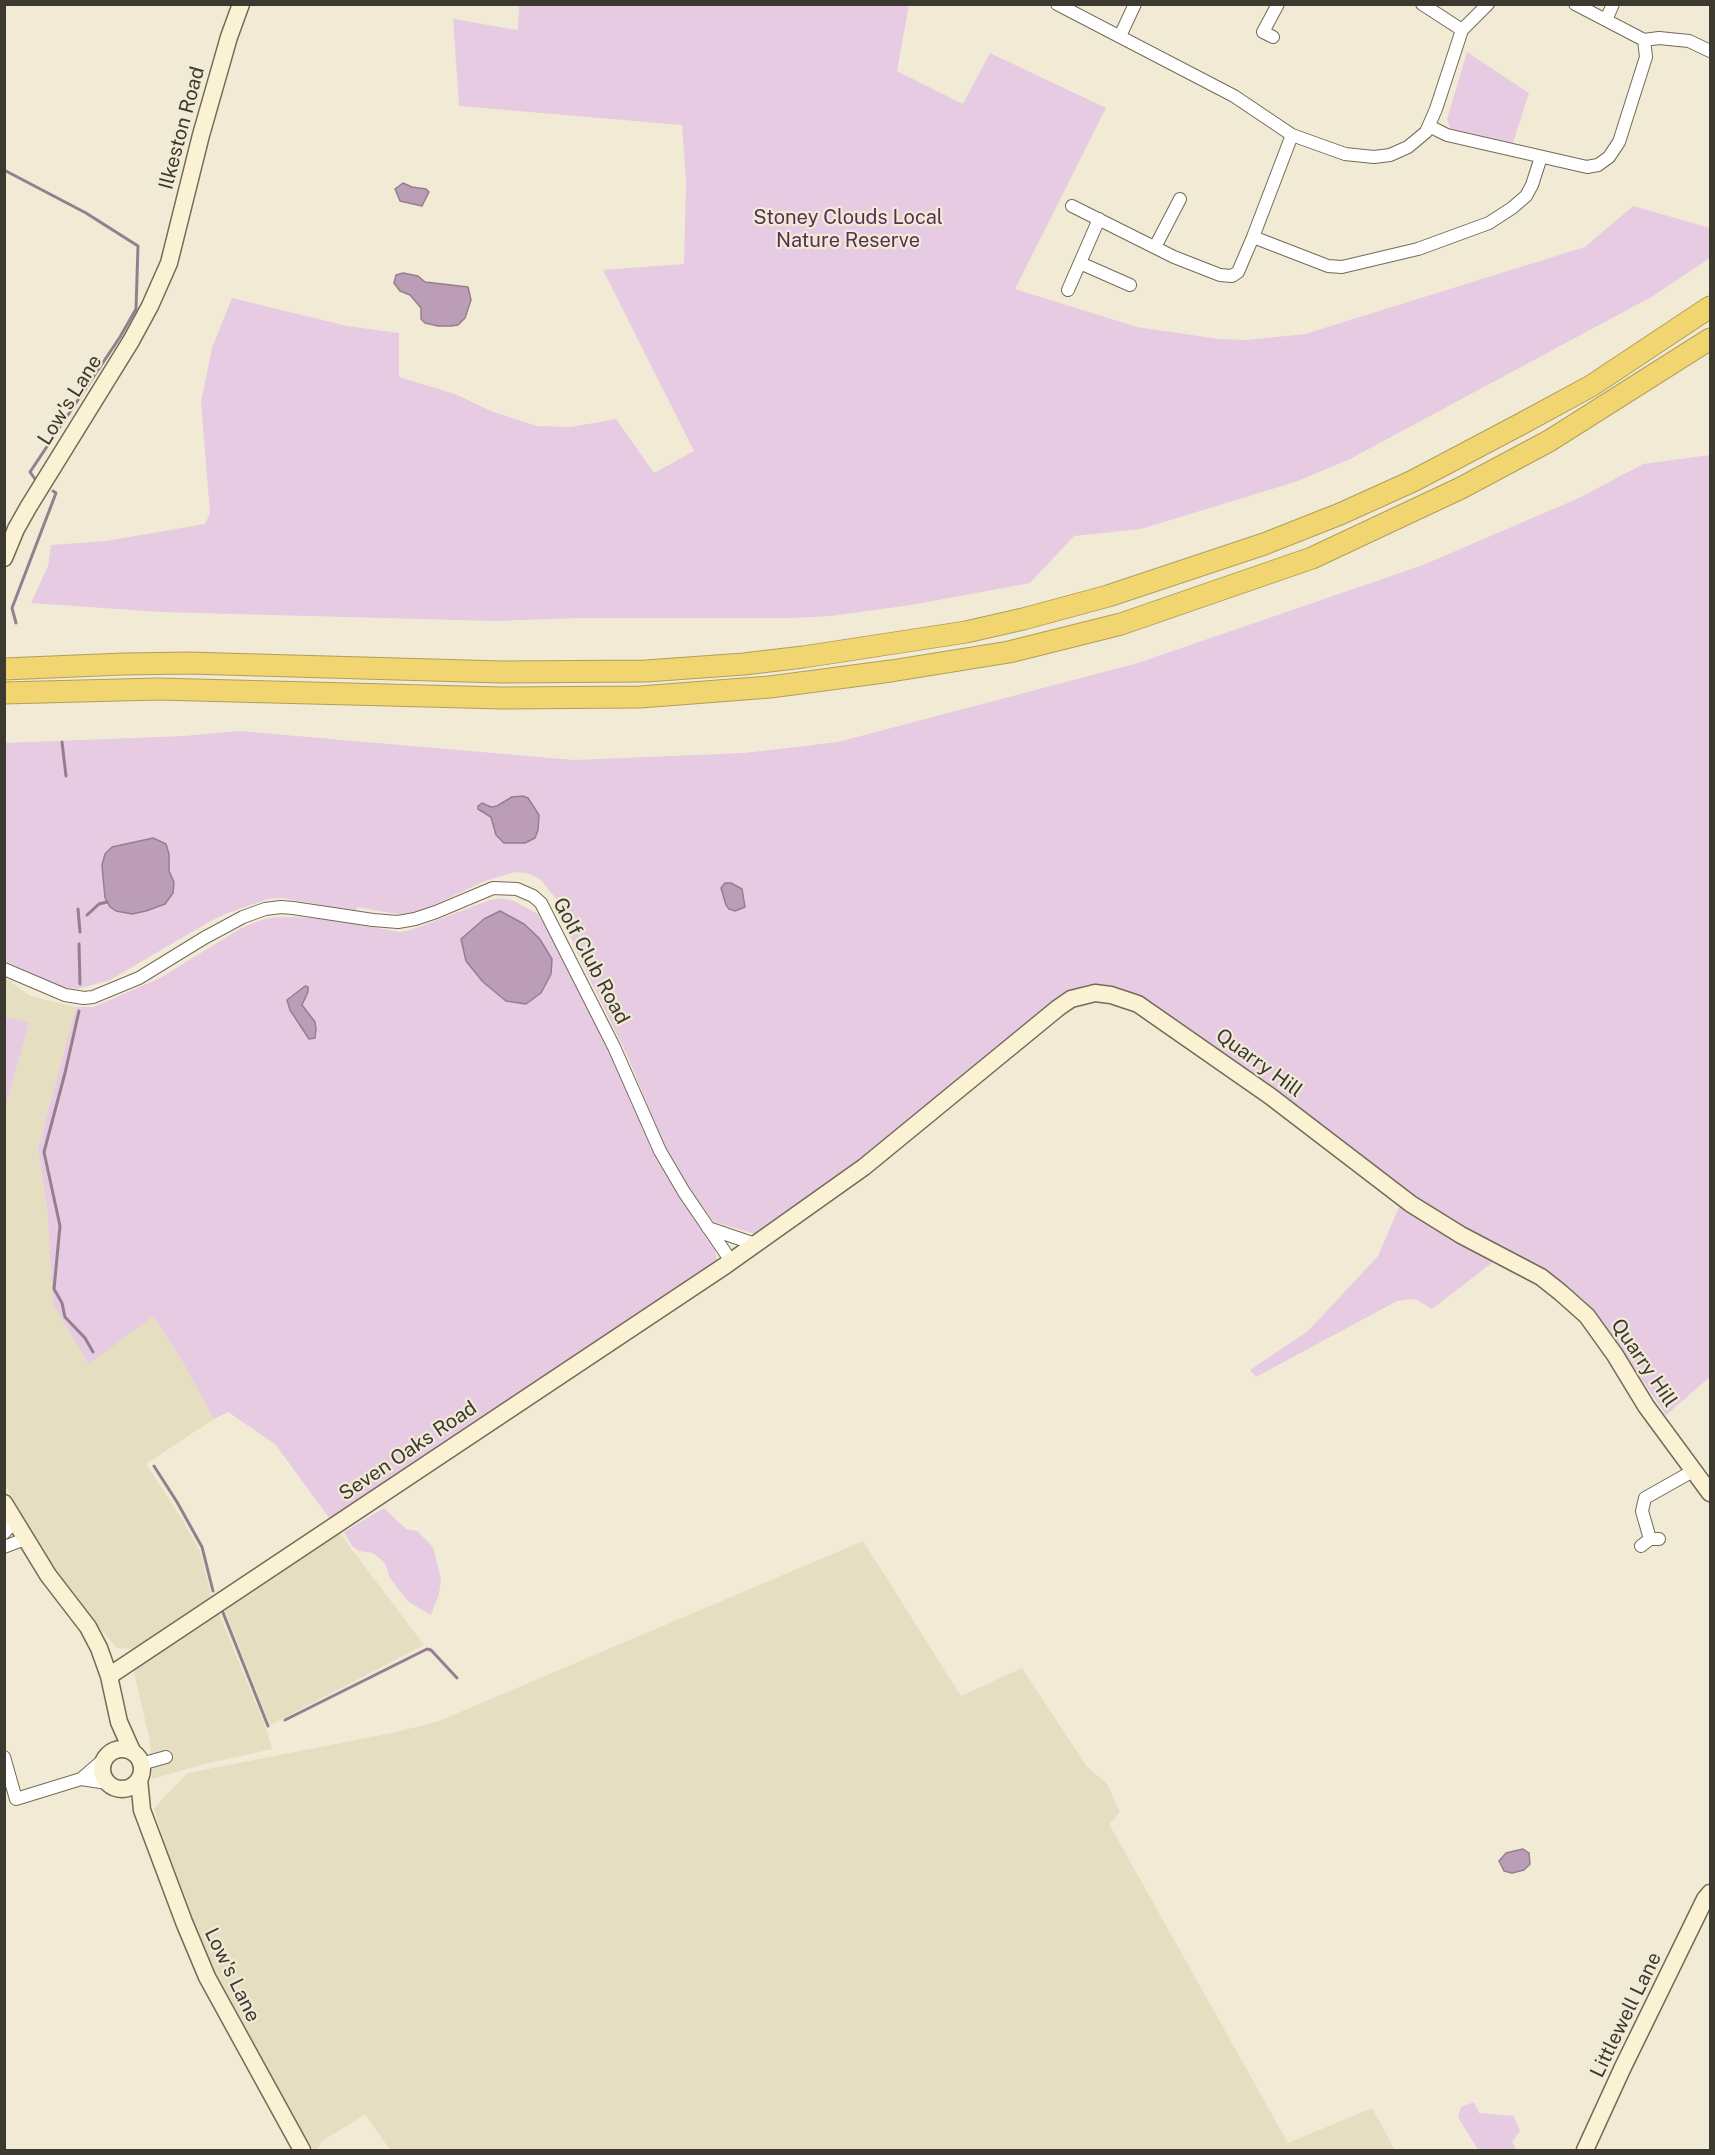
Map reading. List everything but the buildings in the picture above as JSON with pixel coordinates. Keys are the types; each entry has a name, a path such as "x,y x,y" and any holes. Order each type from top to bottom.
{"highway":[{"path":"4,669 188,663 502,672 646,671 791,659 966,632 1023,619 1139,586 1264,544 1340,514 1413,481 1570,397 1710,307"},
{"path":"4,693 158,689 502,698 640,697 770,687 1009,652 1121,624 1238,585 1323,553 1461,488 1548,441 1710,339"}],"street":[{"name":"Ilkeston Road","path":"169,263 201,135 229,37 241,4"},
{"path":"1057,4 1254,108 1292,135 1345,154 1382,157 1408,147 1430,126 1462,30 1488,4"},
{"path":"1120,36 1136,4"},
{"path":"1273,37 1263,32 1278,4"},
{"path":"1422,4 1462,30"},
{"path":"1575,4 1644,40 1659,38 1689,41 1710,51"},
{"path":"1606,20 1613,4"},
{"path":"1430,126 1447,135 1541,157 1587,167 1598,165 1609,157 1619,142 1646,57 1644,40"},
{"path":"1072,206 1174,257 1220,275 1229,276 1238,272 1292,135"},
{"path":"1253,237 1328,266 1342,267 1419,249 1489,223 1512,208 1526,196 1541,157"},
{"path":"1155,247 1180,199"},
{"path":"1068,290 1099,219"},
{"name":"Low's Lane","path":"4,558 10,527 131,341 169,263"},
{"path":"1080,263 1130,285"},
{"name":"Golf Club Road","path":"4,969 65,995 93,997 139,978 204,938 243,917 265,909 281,906 398,922 436,912 493,888 517,889 541,903 614,1047 660,1151 731,1261"},
{"name":"Quarry Hill","path":"731,1261 864,1167 1058,1008 1071,999 1082,996 1095,993 1111,995 1138,1004 1199,1046 1270,1096 1411,1204 1461,1235 1540,1277 1560,1292 1587,1316 1616,1354 1646,1406 1710,1493"},
{"path":"708,1228 755,1244"},
{"name":"Seven Oaks Road","path":"108,1676 731,1261"},
{"path":"1650,1541 1642,1511 1645,1498 1693,1471"},
{"name":"Low's Lane","path":"4,1503 10,1527 25,1539 61,1594 88,1627 99,1648 119,1722 138,1765 142,1810 184,1922 207,1977 302,2151"},
{"path":"4,1548 25,1539"},
{"name":"Low's Lane","path":"119,1722 102,1772 107,1783 123,1789 142,1810"},
{"path":"81,1779 107,1756 122,1749 138,1765"},
{"path":"4,1757 16,1798 81,1779 107,1783"},
{"path":"138,1765 166,1757"},
{"path":"123,1789 135,1784 138,1765"},
{"name":"Littlewell Lane","path":"1586,2151 1623,2067 1708,1896"}],"shaded area":[{"path":"403,183 426,189 429,192 422,206 400,201 395,189"},
{"path":"403,273 418,276 425,282 468,287 471,300 465,318 458,325 451,326 425,323 421,319 421,308 410,295 400,291 394,283 396,275"},
{"path":"512,797 528,798 539,815 535,838 525,843 504,843 496,835 491,817 478,809 478,806 482,803 491,807 497,806"},
{"path":"153,838 166,844 169,854 169,871 174,882 173,893 165,904 146,911 132,914 116,911 110,907 105,898 102,865 105,854 112,847"},
{"path":"725,883 731,883 742,889 745,907 735,911 729,909 721,888"},
{"path":"500,911 524,924 539,938 552,959 551,974 541,993 526,1004 506,1001 483,982 466,961 461,939 484,919"},
{"path":"4,977 30,996 76,1007 38,1148 48,1215 153,1316 181,1359 214,1419 146,1464 200,1551 212,1598 133,1649 117,1648 76,1601 45,1555 5,1485 5,1110 29,1024 5,1017"},
{"path":"305,986 308,987 308,992 302,1005 315,1022 316,1029 315,1038 309,1039 290,1010 287,1000"},
{"path":"338,1531 424,1645 270,1725 224,1608"},
{"path":"863,1541 961,1696 1022,1668 1087,1767 1107,1784 1120,1812 1109,1824 1288,2143 1372,2108 1395,2150 390,2150 365,2114 321,2142 317,2150 314,2150 293,2119 214,1974 169,1858 154,1808 188,1773 397,1732 439,1721"},
{"path":"218,1611 266,1728 272,1749 152,1779 150,1741 134,1672 136,1664"},
{"path":"1523,1849 1529,1853 1530,1864 1524,1870 1512,1873 1504,1871 1499,1861 1506,1853"}],"green space":[{"name":"Stoney Clouds Local Nature Reserve","path":"519,5 909,5 897,71 963,104 990,53 1106,108 1015,289 1137,327 1219,339 1247,340 1305,334 1585,247 1633,206 1710,228 1710,258 1653,296 1350,459 1295,482 1141,529 1074,536 1030,583 911,605 831,616 795,618 580,618 494,621 161,612 31,603 48,566 51,545 106,541 205,524 210,513 201,402 212,348 232,298 347,326 399,333 399,377 455,394 493,412 537,426 571,427 616,419 654,473 694,451 603,270 684,264 686,182 682,125 459,106 453,19 518,30"},
{"path":"1467,52 1529,93 1513,143 1451,129 1447,119"},
{"path":"1710,455 1710,1377 1666,1415 1583,1299 1535,1266 1479,1239 1424,1204 1136,996 1118,989 1088,984 1064,994 861,1159 755,1234 714,1222 695,1197 662,1142 628,1057 578,955 557,900 541,880 527,873 515,872 485,881 421,911 403,915 357,907 356,915 305,902 281,898 268,899 209,922 110,980 77,989 62,987 5,961 4,743 185,736 239,731 574,760 744,753 838,742 1138,663 1423,565 1579,498 1643,464"},
{"path":"502,898 514,901 538,914 553,939 622,1079 659,1163 715,1251 717,1260 330,1519 275,1444 228,1412 214,1419 181,1359 153,1316 89,1364 53,1304 48,1215 38,1148 76,1007 94,1007 160,978 240,929 261,920 298,917 331,920 400,932 411,930 490,900"},
{"path":"4,1017 29,1023 5,1110"},
{"path":"1400,1205 1440,1233 1493,1262 1432,1309 1415,1299 1397,1301 1256,1377 1250,1370 1308,1331 1378,1256"},
{"path":"384,1508 406,1529 417,1531 433,1547 441,1579 439,1594 431,1615 409,1602 390,1578 385,1563 373,1553 359,1551 352,1546 344,1532"},
{"path":"1474,2102 1479,2113 1514,2116 1520,2131 1512,2142 1517,2150 1478,2150 1458,2117 1461,2107"}],"waterway":[{"path":"4,170 86,213 138,246 136,309 120,337 30,472 35,479"},
{"path":"16,623 12,608 56,493 53,491"},
{"path":"62,742 66,776"},
{"path":"87,915 99,904 107,902"},
{"path":"78,909 80,932"},
{"path":"79,944 80,984"},
{"path":"79,1011 44,1152 60,1226 54,1289 62,1303 65,1317 85,1338 93,1352"},
{"path":"154,1466 202,1547 213,1591"},
{"path":"222,1610 268,1726"},
{"path":"285,1720 427,1649 431,1650 457,1678"}]}
